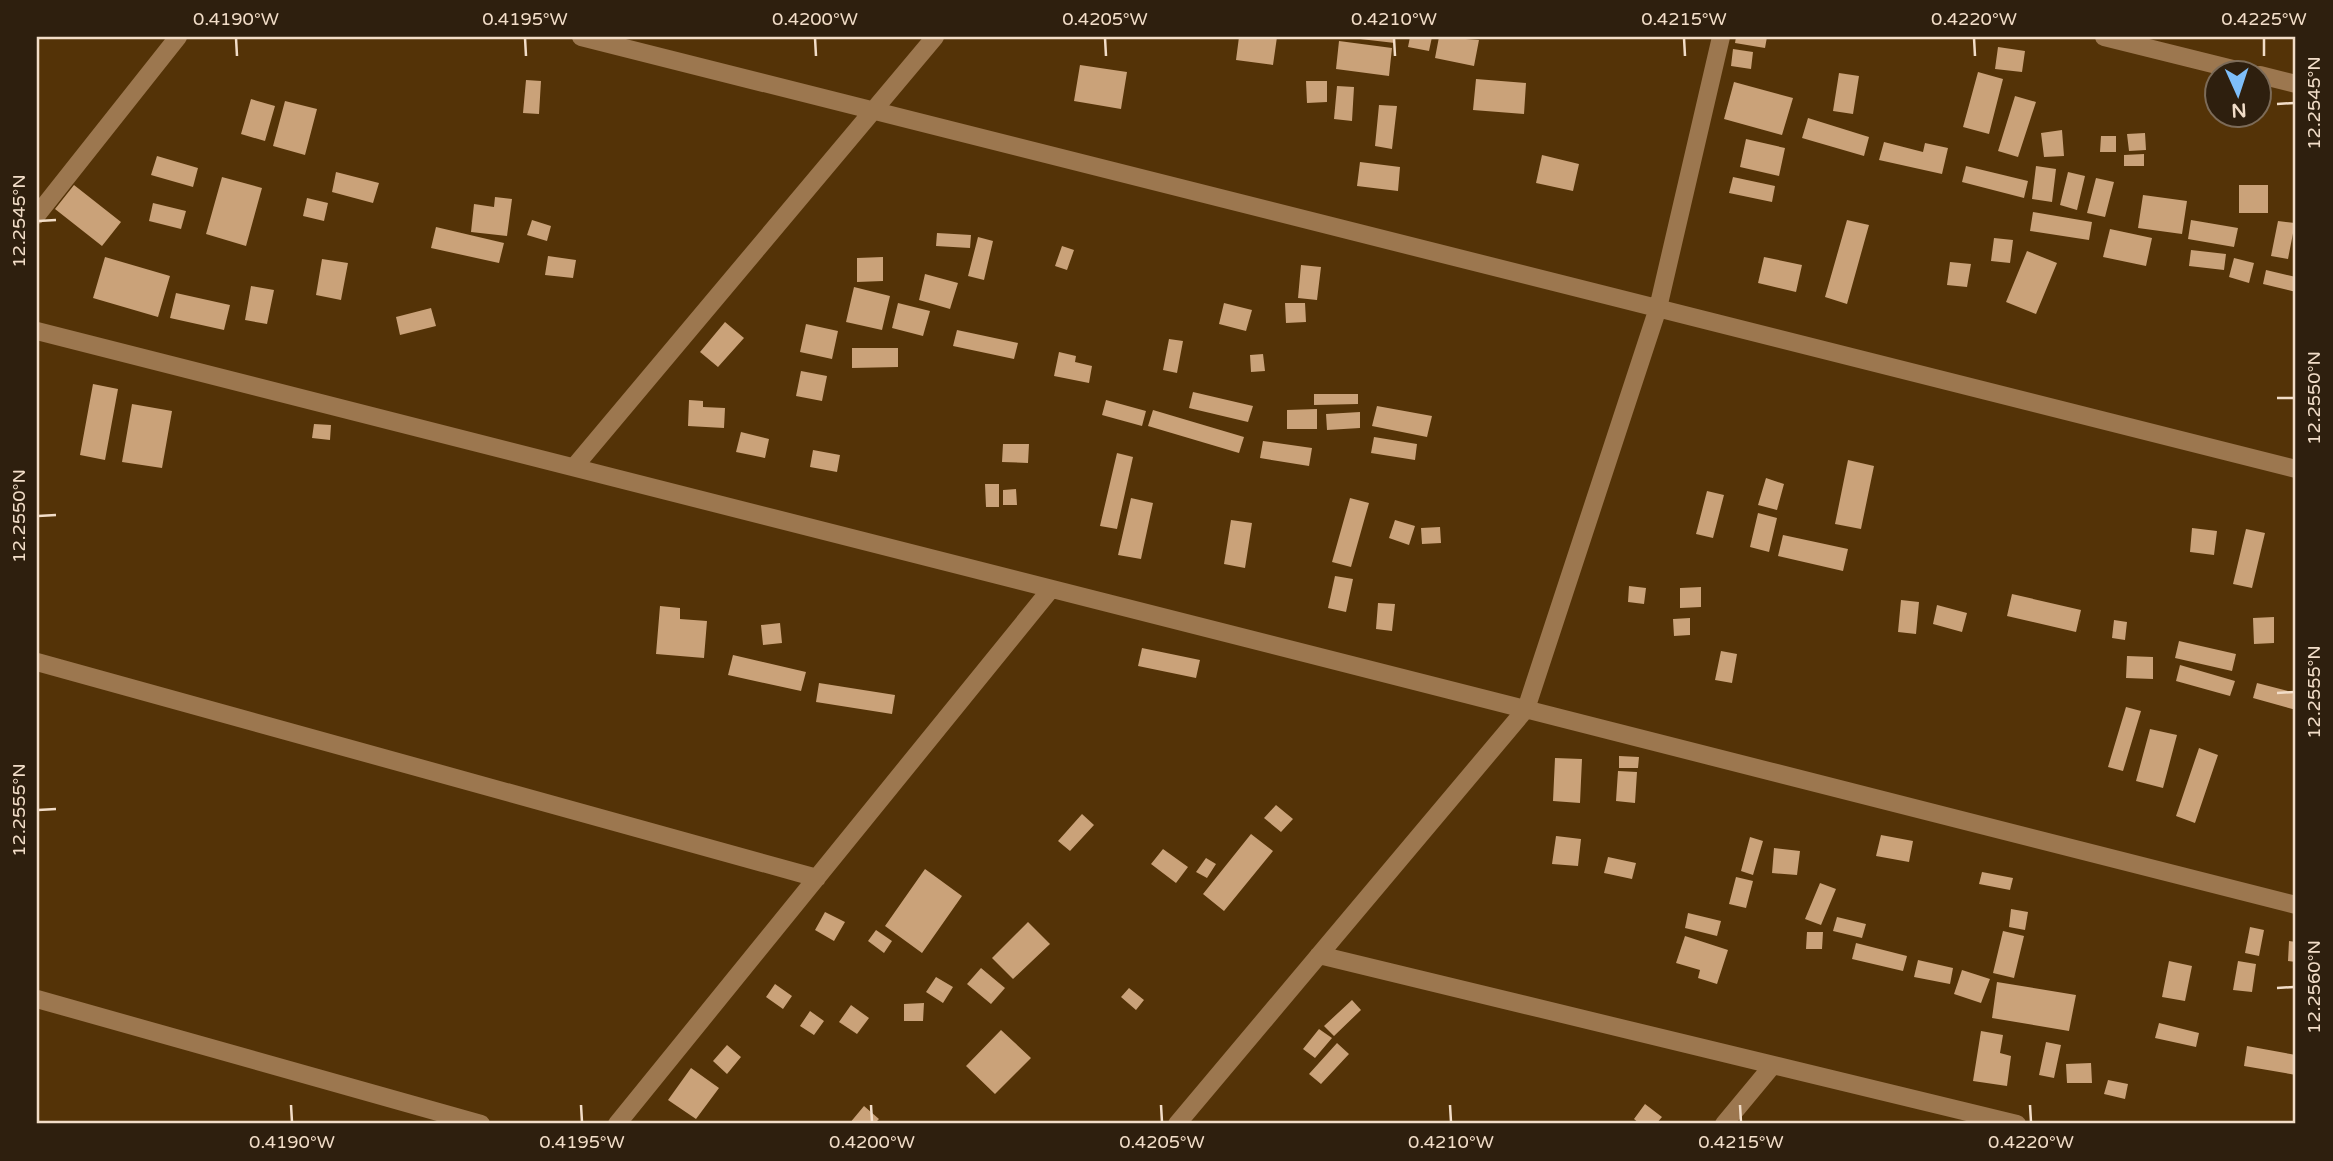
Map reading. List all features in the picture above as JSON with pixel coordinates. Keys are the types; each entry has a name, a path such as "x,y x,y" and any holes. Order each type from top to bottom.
{"street":[{"path":"37,215 178,37"},
{"path":"581,37 2296,469"},
{"path":"574,467 935,37"},
{"path":"1177,1124 1526,709 1658,308 1721,37"},
{"path":"2104,37 2204,62"},
{"path":"2274,79 2296,84"},
{"path":"37,331 2296,905"},
{"path":"617,1124 1051,589"},
{"path":"37,662 817,878"},
{"path":"1319,955 2017,1124"},
{"path":"37,999 481,1124"},
{"path":"1724,1124 1773,1065"}],"building":[{"path":"1239,37 1277,37 1273,65 1236,60"},
{"path":"1395,37 1395,43 1360,39"},
{"path":"1410,37 1432,37 1429,51 1408,47"},
{"path":"1439,37 1479,40 1474,66 1435,58"},
{"path":"1736,37 1767,37 1765,48 1735,43"},
{"path":"1339,41 1392,48 1389,76 1336,69"},
{"path":"1998,47 2025,51 2022,72 1995,69"},
{"path":"1733,49 1753,52 1751,69 1731,66"},
{"path":"1080,65 1127,72 1121,109 1074,101"},
{"path":"1978,72 2003,79 1989,134 1963,127"},
{"path":"1839,73 1859,76 1853,114 1833,111"},
{"path":"1476,79 1526,83 1524,114 1473,110"},
{"path":"526,80 541,81 539,114 523,113"},
{"path":"1306,81 1327,81 1327,102 1307,103"},
{"path":"1734,82 1793,98 1782,135 1724,119"},
{"path":"1337,86 1354,87 1352,121 1334,119"},
{"path":"2015,96 2036,102 2018,157 1998,151"},
{"path":"251,99 275,106 265,141 241,134"},
{"path":"285,101 317,109 305,155 273,146"},
{"path":"1379,105 1397,106 1392,149 1375,146"},
{"path":"1808,118 1869,137 1864,156 1802,138"},
{"path":"2062,130 2064,156 2044,157 2041,133"},
{"path":"2145,133 2146,150 2129,151 2127,134"},
{"path":"2101,136 2116,136 2116,152 2100,152"},
{"path":"1746,139 1785,148 1779,176 1740,167"},
{"path":"1884,142 1923,152 1925,143 1948,148 1942,174 1879,160"},
{"path":"2144,154 2144,166 2124,166 2124,155"},
{"path":"1542,155 1579,164 1573,191 1536,183"},
{"path":"157,156 198,168 193,187 151,175"},
{"path":"1360,162 1400,167 1398,191 1357,186"},
{"path":"1966,166 2028,181 2024,198 1962,182"},
{"path":"2036,166 2056,169 2052,202 2032,199"},
{"path":"336,172 379,183 373,203 332,192"},
{"path":"2068,172 2085,176 2077,210 2060,205"},
{"path":"222,177 262,188 246,246 206,234"},
{"path":"1733,177 1775,186 1772,202 1729,193"},
{"path":"2096,178 2114,182 2105,217 2087,213"},
{"path":"74,185 121,222 102,246 55,209"},
{"path":"2239,185 2268,185 2268,213 2239,213"},
{"path":"2143,195 2187,201 2182,234 2138,228"},
{"path":"495,197 512,199 507,236 471,232 474,204 494,207"},
{"path":"307,198 328,203 324,221 303,216"},
{"path":"153,203 186,211 181,229 149,221"},
{"path":"2033,212 2092,222 2089,240 2030,231"},
{"path":"532,220 551,226 547,241 527,235"},
{"path":"1847,220 1869,225 1847,304 1825,297"},
{"path":"2191,220 2238,228 2234,247 2188,239"},
{"path":"2278,221 2295,223 2288,259 2271,256"},
{"path":"436,227 504,243 499,263 431,248"},
{"path":"2110,229 2152,238 2146,266 2103,257"},
{"path":"937,233 971,235 970,248 936,246"},
{"path":"978,237 993,241 984,280 968,276"},
{"path":"1994,238 2013,240 2010,263 1991,261"},
{"path":"1062,246 1074,250 1067,270 1055,266"},
{"path":"2191,250 2226,254 2224,270 2189,266"},
{"path":"2027,251 2057,263 2036,314 2006,302"},
{"path":"548,256 576,260 573,278 545,275"},
{"path":"105,257 170,276 158,317 93,298"},
{"path":"883,257 883,281 857,282 857,258"},
{"path":"1764,257 1802,265 1796,292 1758,283"},
{"path":"2234,258 2254,263 2249,283 2229,277"},
{"path":"322,259 348,263 341,300 316,295"},
{"path":"1950,262 1971,264 1967,287 1947,285"},
{"path":"1301,265 1321,267 1317,300 1298,298"},
{"path":"2266,270 2296,277 2296,292 2263,284"},
{"path":"925,274 958,283 950,309 919,300"},
{"path":"251,286 274,290 267,324 245,320"},
{"path":"854,287 890,296 882,330 846,322"},
{"path":"176,293 230,305 224,330 170,318"},
{"path":"898,303 930,311 923,336 892,328"},
{"path":"1224,303 1252,310 1246,331 1219,324"},
{"path":"1285,303 1305,303 1306,322 1286,323"},
{"path":"431,308 436,326 400,335 396,317"},
{"path":"725,322 744,338 718,367 700,352"},
{"path":"806,324 838,331 832,359 800,352"},
{"path":"957,330 1018,343 1014,359 953,346"},
{"path":"1169,339 1183,341 1177,373 1163,370"},
{"path":"852,348 898,348 898,367 852,368"},
{"path":"1059,352 1076,356 1075,362 1092,366 1089,383 1054,376"},
{"path":"1263,354 1265,371 1251,372 1250,355"},
{"path":"801,371 827,376 822,401 796,396"},
{"path":"93,384 118,389 105,460 80,455"},
{"path":"1193,392 1253,406 1248,422 1189,408"},
{"path":"1314,394 1358,394 1358,404 1314,405"},
{"path":"689,400 703,401 703,407 725,408 724,428 688,426"},
{"path":"1106,400 1146,411 1142,426 1102,415"},
{"path":"132,404 172,411 162,468 122,462"},
{"path":"1377,406 1432,416 1427,437 1372,426"},
{"path":"1317,409 1317,429 1287,429 1287,410"},
{"path":"1153,410 1244,437 1239,453 1148,426"},
{"path":"1360,412 1360,428 1327,430 1326,414"},
{"path":"314,424 331,425 330,440 312,438"},
{"path":"741,432 769,439 765,458 736,452"},
{"path":"1374,437 1417,444 1415,460 1371,453"},
{"path":"1263,441 1312,448 1309,466 1260,458"},
{"path":"1003,444 1029,444 1028,463 1002,462"},
{"path":"813,450 840,455 837,472 810,467"},
{"path":"1117,453 1133,457 1117,529 1100,526"},
{"path":"1848,460 1874,466 1861,529 1835,524"},
{"path":"1766,478 1784,484 1777,510 1758,505"},
{"path":"985,484 999,484 999,507 986,507"},
{"path":"1016,489 1017,505 1003,505 1003,490"},
{"path":"1707,491 1724,495 1713,538 1696,534"},
{"path":"1131,498 1153,503 1141,559 1118,555"},
{"path":"1350,498 1369,503 1351,567 1332,562"},
{"path":"1758,513 1777,518 1769,552 1750,547"},
{"path":"1231,520 1252,523 1245,568 1224,564"},
{"path":"1395,520 1415,526 1409,545 1389,538"},
{"path":"1440,527 1441,543 1422,544 1421,528"},
{"path":"2192,528 2217,531 2214,555 2190,552"},
{"path":"2246,529 2265,533 2252,588 2233,584"},
{"path":"1783,535 1848,549 1843,571 1778,556"},
{"path":"1335,576 1353,579 1346,612 1328,608"},
{"path":"1629,586 1646,588 1644,604 1628,602"},
{"path":"1701,587 1701,607 1680,608 1680,588"},
{"path":"2012,594 2081,610 2076,632 2007,616"},
{"path":"1901,600 1919,602 1916,634 1898,632"},
{"path":"1378,603 1395,604 1392,631 1376,629"},
{"path":"1937,605 1967,613 1962,632 1933,624"},
{"path":"660,606 680,608 680,619 707,621 704,658 656,654"},
{"path":"2274,617 2274,643 2254,644 2253,618"},
{"path":"1690,618 1690,635 1674,636 1673,619"},
{"path":"2114,620 2127,622 2125,640 2112,638"},
{"path":"780,623 782,643 763,645 761,625"},
{"path":"2179,641 2236,654 2232,671 2175,658"},
{"path":"1142,648 1200,660 1196,678 1138,666"},
{"path":"1721,651 1737,654 1732,683 1715,680"},
{"path":"733,655 806,672 801,691 728,675"},
{"path":"2127,656 2153,657 2153,679 2126,678"},
{"path":"2180,665 2235,681 2230,696 2176,681"},
{"path":"819,683 895,695 892,714 816,702"},
{"path":"2257,683 2296,693 2296,710 2253,698"},
{"path":"2126,707 2141,711 2123,771 2108,767"},
{"path":"2150,729 2177,735 2163,788 2136,781"},
{"path":"2199,748 2218,755 2195,823 2176,816"},
{"path":"1619,756 1639,757 1638,768 1619,768"},
{"path":"1555,758 1582,759 1580,803 1553,801"},
{"path":"1618,771 1637,772 1635,803 1616,801"},
{"path":"1276,805 1293,819 1281,832 1264,818"},
{"path":"1082,814 1094,825 1070,851 1058,841"},
{"path":"1251,834 1273,851 1224,911 1203,894"},
{"path":"1881,835 1913,841 1909,862 1876,856"},
{"path":"1556,836 1581,839 1578,866 1552,864"},
{"path":"1750,837 1763,841 1753,875 1741,871"},
{"path":"1774,848 1800,851 1797,875 1772,873"},
{"path":"1163,849 1188,867 1176,883 1151,864"},
{"path":"1608,857 1636,863 1632,879 1604,873"},
{"path":"1206,858 1216,864 1207,878 1196,872"},
{"path":"925,869 962,896 922,953 885,926"},
{"path":"1982,872 2013,878 2010,890 1979,884"},
{"path":"1736,877 1753,881 1746,908 1729,904"},
{"path":"1820,883 1836,889 1821,925 1805,919"},
{"path":"2011,909 2028,912 2025,930 2009,927"},
{"path":"825,912 845,922 834,941 815,930"},
{"path":"1688,913 1721,921 1717,936 1685,928"},
{"path":"1837,917 1866,924 1862,938 1833,931"},
{"path":"1028,922 1050,944 1013,979 992,958"},
{"path":"2250,927 2264,930 2259,956 2245,953"},
{"path":"876,930 892,941 884,953 868,941"},
{"path":"2003,931 2024,936 2014,978 1993,973"},
{"path":"1807,932 1823,932 1822,949 1806,949"},
{"path":"1685,936 1728,950 1717,984 1698,978 1700,970 1676,963"},
{"path":"2289,941 2296,942 2296,962 2288,961"},
{"path":"1856,943 1907,956 1903,971 1852,959"},
{"path":"1918,960 1953,968 1950,984 1914,977"},
{"path":"2169,961 2192,966 2185,1001 2162,997"},
{"path":"2238,961 2256,964 2252,992 2233,990"},
{"path":"981,968 1005,988 991,1004 967,984"},
{"path":"1962,970 1990,979 1981,1003 1954,994"},
{"path":"936,977 953,987 943,1003 926,992"},
{"path":"1997,982 2076,995 2069,1031 1992,1018"},
{"path":"775,984 792,996 783,1009 766,997"},
{"path":"1129,988 1144,1000 1136,1010 1121,997"},
{"path":"1352,1000 1361,1010 1334,1036 1324,1026"},
{"path":"924,1003 923,1021 904,1021 904,1004"},
{"path":"851,1005 869,1018 857,1034 839,1022"},
{"path":"810,1011 824,1021 814,1035 800,1026"},
{"path":"2159,1023 2199,1033 2196,1047 2155,1038"},
{"path":"1319,1029 1332,1038 1315,1058 1303,1049"},
{"path":"1001,1030 1031,1058 995,1094 966,1066"},
{"path":"1981,1031 2003,1035 2000,1053 2011,1056 2007,1086 1973,1081"},
{"path":"2046,1042 2061,1045 2054,1078 2039,1075"},
{"path":"1337,1043 1349,1054 1321,1084 1309,1074"},
{"path":"727,1045 741,1057 727,1074 713,1061"},
{"path":"2247,1046 2296,1055 2296,1075 2244,1066"},
{"path":"2091,1063 2092,1083 2067,1083 2066,1064"},
{"path":"691,1068 719,1088 696,1119 668,1100"},
{"path":"2108,1080 2128,1084 2125,1099 2104,1094"},
{"path":"1645,1104 1662,1117 1656,1124 1640,1124 1634,1119"},
{"path":"864,1106 879,1119 874,1124 849,1124"}]}
